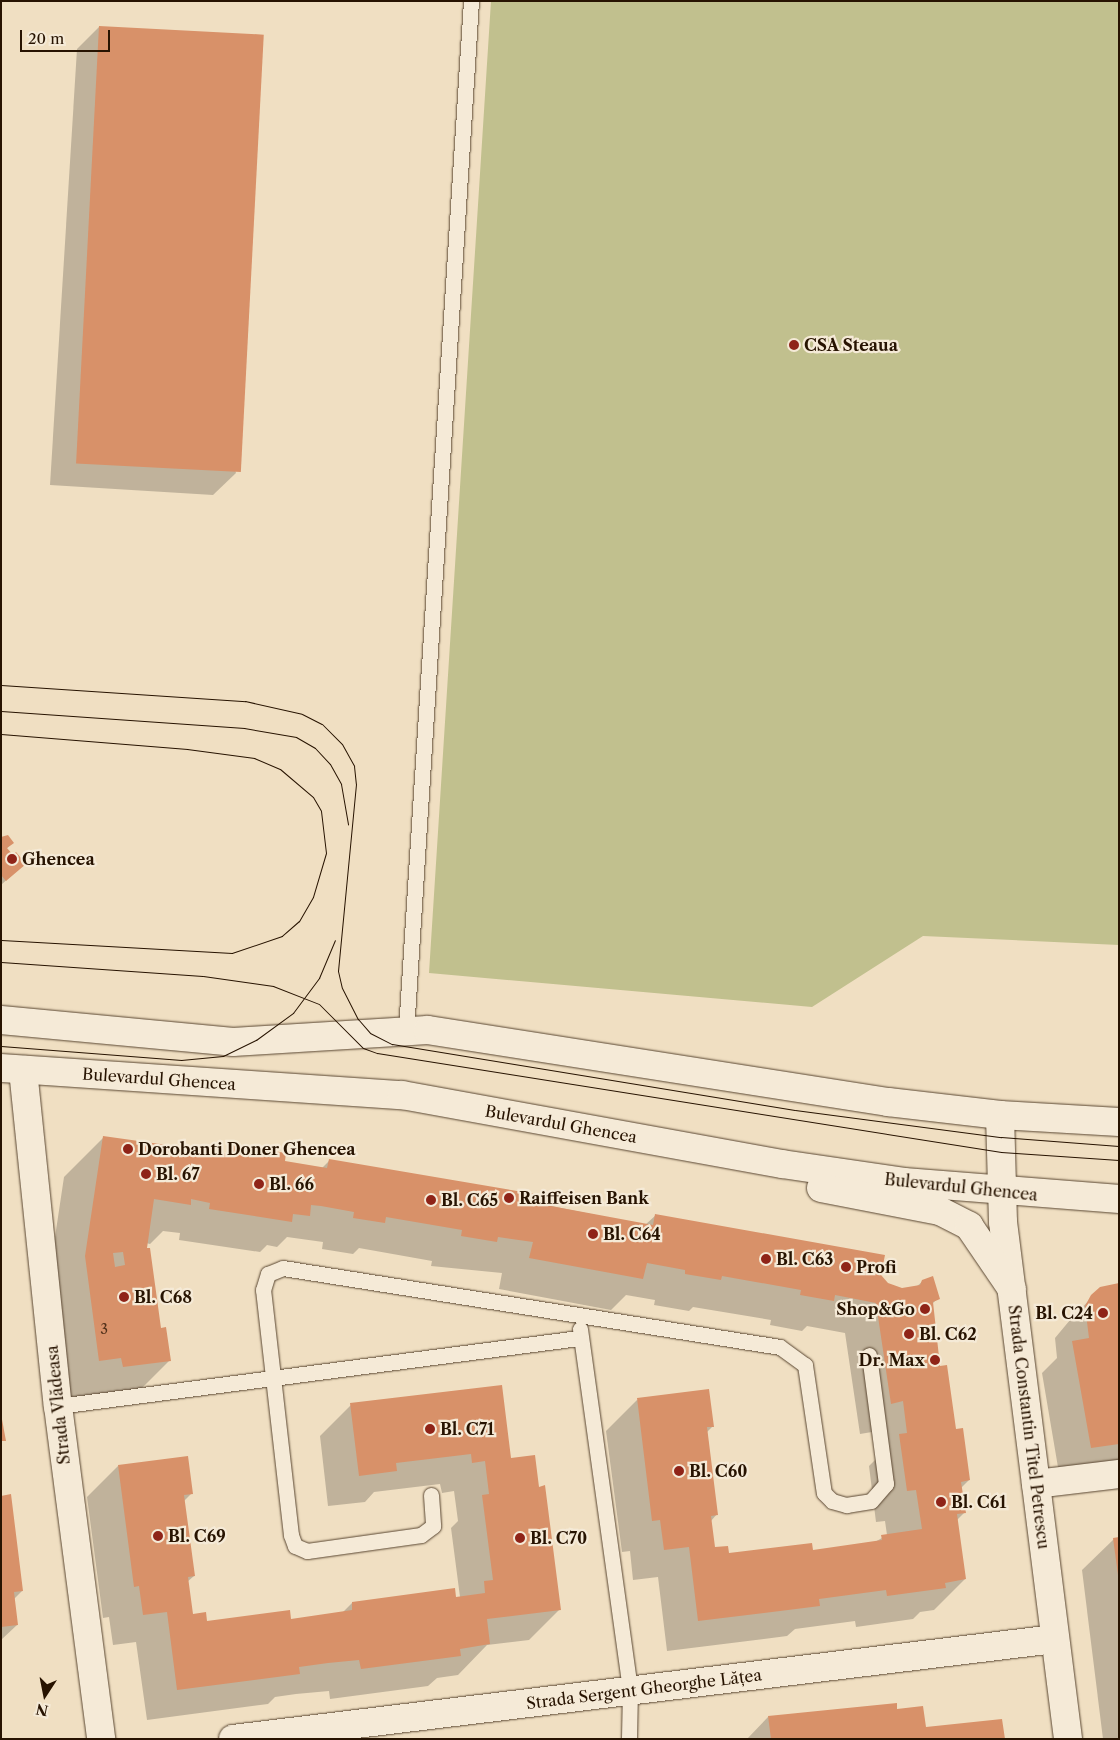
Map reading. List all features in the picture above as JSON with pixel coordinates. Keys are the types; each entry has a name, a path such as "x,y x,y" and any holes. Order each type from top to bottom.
{"main road":[{"path":"1,1020 233,1042 428,1030 888,1102 1000,1115 1119,1122"},
{"name":"Bulevardul Ghencea","path":"12,1069 402,1095 693,1148 894,1181 1001,1192 1119,1199"},
{"name":"Strada Vlădeasa","path":"12,1069 101,1739"},
{"name":"Strada Constantin Titel Petrescu","path":"1000,1115 1001,1192 1068,1739"},
{"path":"693,1148 719,1168 940,1211 969,1226 1012,1289"},
{"path":"1036,1484 1119,1474"},
{"name":"Strada Sergent Gheorghe Lățea","path":"233,1739 1055,1639"}],"lane":[{"path":"406,1030 471,1"},
{"path":"431,1495 433,1526 421,1535 307,1551 295,1546 291,1535 263,1290 263,1281 275,1269 582,1316 790,1351 805,1365 808,1375 824,1492 832,1501 846,1505 871,1501 886,1484 869,1355"},
{"path":"582,1316 579,1338 630,1690 630,1739"},
{"path":"58,1406 579,1338"}],"shaded area":[{"name":"CSA Steaua","path":"491,1 1119,1 1119,945 923,936 812,1007 429,973"}],"building":[{"path":"99,26 264,35 241,472 76,463"},
{"name":"Ghencea","path":"8,835 14,843 7,848 13,855 16,852 26,864 6,881 1,875 1,837"},
{"path":"103,1136 231,1154 233,1145 286,1153 285,1161 327,1168 329,1159 541,1195 540,1204 653,1225 655,1214 885,1255 881,1275 888,1283 902,1288 920,1285 922,1280 933,1276 940,1299 933,1302 940,1366 947,1365 956,1429 963,1428 970,1480 961,1482 966,1513 957,1514 966,1579 945,1583 946,1588 887,1596 886,1590 819,1599 820,1606 698,1621 689,1547 664,1550 660,1520 652,1521 637,1398 709,1389 714,1427 707,1427 718,1515 711,1516 715,1547 728,1546 729,1553 812,1543 813,1550 882,1540 881,1535 922,1529 916,1490 907,1491 899,1434 907,1433 903,1401 891,1404 876,1303 835,1295 834,1301 800,1295 801,1290 722,1276 721,1280 685,1274 685,1270 647,1263 643,1279 529,1258 533,1242 498,1237 497,1242 461,1236 462,1230 386,1217 385,1223 353,1218 354,1212 321,1206 311,1205 310,1216 293,1214 292,1222 209,1209 210,1203 191,1199 191,1205 154,1199 147,1248 150,1248 161,1328 166,1327 171,1361 123,1367 121,1358 99,1361 85,1256","holes":["123,1252 125,1265 115,1267 113,1253"]},
{"path":"1119,1283 1119,1444 1091,1448 1072,1341 1089,1338 1085,1306 1091,1295 1100,1287"},
{"path":"502,1385 511,1458 535,1455 539,1487 545,1485 561,1610 487,1619 490,1644 460,1649 461,1656 361,1669 359,1660 328,1663 299,1667 300,1674 177,1690 167,1612 143,1615 139,1586 134,1587 118,1465 188,1456 193,1494 184,1495 195,1576 188,1577 193,1614 206,1612 207,1621 290,1610 291,1619 352,1610 352,1602 455,1588 456,1597 485,1593 484,1581 493,1580 482,1495 489,1494 485,1461 472,1463 471,1454 396,1463 397,1471 359,1476 350,1403"},
{"path":"1,1414 6,1441 1,1441"},
{"path":"11,1494 23,1591 14,1592 18,1625 1,1627 1,1496"},
{"path":"1119,1537 1119,1575 1118,1575 1113,1538"},
{"path":"897,1703 897,1709 923,1706 926,1727 1002,1719 1005,1739 771,1739 768,1716"}],"tram line":[{"path":"1,685 245,701 302,714 322,724 342,744 354,766 356,784 338,971 342,988 358,1019 370,1033 392,1044 795,1110 1001,1137 1119,1146"},
{"path":"1,711 244,728 296,737 315,748 330,764 341,784 348,824"},
{"path":"1,734 187,749 254,758 280,769 313,797 321,811 326,853 313,897 299,921 282,936 232,953 1,940"},
{"path":"1,1046 181,1060 223,1056 256,1040 293,1013 319,978 335,940"},
{"path":"1,962 203,976 273,986 319,1004 363,1048 377,1053 1001,1152 1119,1160"}],"place":[{"name":"CSA Steaua","path":"794,345"},
{"name":"Ghencea","path":"12,859"},
{"name":"Dorobanti Doner Ghencea","path":"128,1149"},
{"name":"Bl. 67","path":"146,1174"},
{"name":"Bl. 66","path":"259,1184"},
{"name":"Raiffeisen Bank","path":"509,1198"},
{"name":"Bl. C65","path":"431,1200"},
{"name":"Bl. C64","path":"593,1234"},
{"name":"Bl. C63","path":"766,1259"},
{"name":"Profi","path":"846,1267"},
{"name":"Bl. C68","path":"124,1297"},
{"name":"Shop&Go","path":"925,1309"},
{"name":"Bl. C24","path":"1103,1313"},
{"name":"Bl. C62","path":"909,1334"},
{"name":"Dr. Max","path":"935,1360"},
{"name":"Bl. C71","path":"430,1429"},
{"name":"Bl. C60","path":"679,1471"},
{"name":"Bl. C61","path":"941,1502"},
{"name":"Bl. C69","path":"158,1536"},
{"name":"Bl. C70","path":"520,1538"}]}
